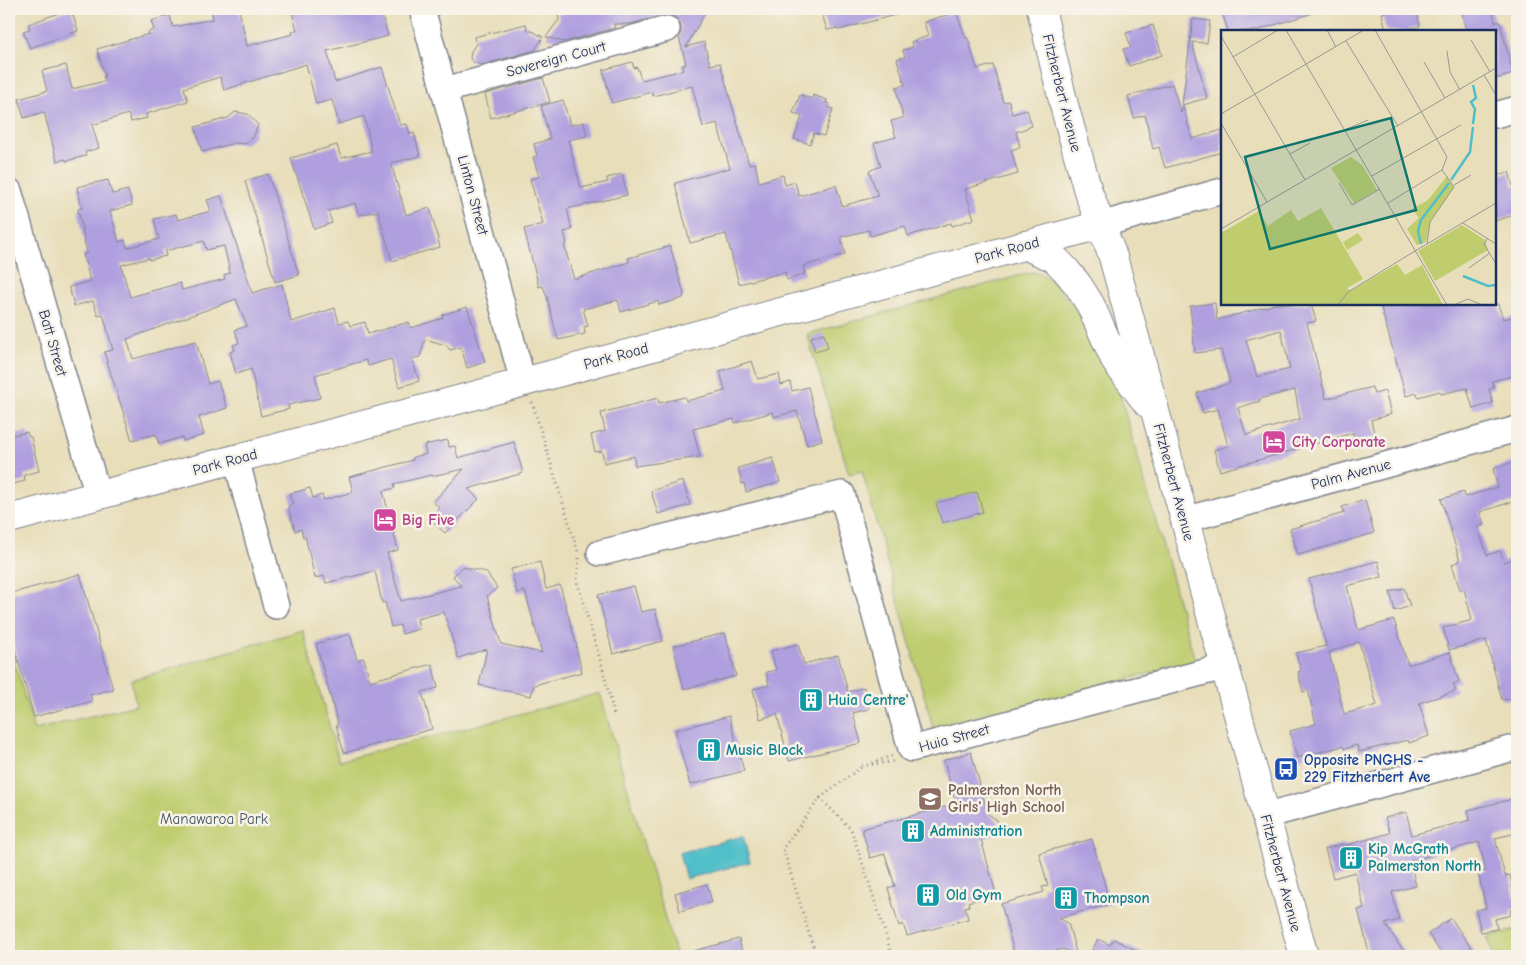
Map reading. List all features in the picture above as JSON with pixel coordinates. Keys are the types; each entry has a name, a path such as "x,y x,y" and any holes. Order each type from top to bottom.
{"main road":[{"name":"Fitzherbert Avenue","path":"1042,9 1064,105 1088,191 1100,225 1110,245 1304,956"},
{"name":"Park Road","path":"9,519 1100,225"},
{"path":"1024,245 1054,258 1078,285 1090,304 1116,362 1155,413"}],"street":[{"name":"Linton Street","path":"422,9 523,382"},
{"name":"Sovereign Court","path":"445,90 667,28"},
{"path":"1496,115 1517,109"},
{"name":"Batt Street","path":"9,191 98,495"},
{"name":"Park Road","path":"1100,225 1221,191"},
{"name":"Palm Avenue","path":"1184,520 1517,429"},
{"path":"236,459 276,606"},
{"name":"Huia Street","path":"600,553 842,494 904,755 1224,666"},
{"path":"1265,816 1517,747"}],"path":[{"path":"523,382 531,401 579,556 577,581 614,714"},
{"path":"862,766 904,755"},
{"path":"816,956 783,848 820,798 862,766 904,755"},
{"path":"820,798 851,829 892,956"}],"green space":[{"path":"1032,272 1039,273 1051,280 1087,323 1116,380 1195,661 934,731 862,471 849,474 807,334"},
{"name":"Manawaroa Park","path":"303,630 339,761 600,693 676,956 9,956 9,641 34,730 136,705 131,680"},
{"path":"1517,930 1517,956 1494,956 1487,937"}],"water":[{"path":"743,836 750,862 686,879 679,853"}],"building":[{"path":"71,9 78,31 30,48 23,31 30,29 28,24"},
{"path":"211,9 239,9 247,46 293,34 292,31 297,30 291,9 380,9 388,36 327,51 335,82 382,67 400,125 407,124 410,134 414,133 420,156 391,163 406,215 430,208 440,247 392,261 378,211 359,215 355,203 328,211 332,223 314,229 291,158 337,145 341,158 372,151 364,116 339,124 332,100 316,104 306,64 224,90 220,77 184,88 188,101 146,114 147,118 131,122 128,114 92,125 99,148 85,152 86,156 66,161 66,159 57,161 44,112 24,118 19,99 47,91 42,71 66,65 72,89 105,81 97,49 149,34 148,32 154,30 151,21 170,15 173,27 213,19"},
{"path":"577,9 707,9 686,47 704,42 710,65 720,63 749,164 755,163 759,182 783,175 785,185 795,182 799,196 836,185 842,206 878,196 869,171 881,166 874,143 896,137 891,121 903,118 896,87 905,85 897,59 905,57 903,50 913,47 911,42 928,36 924,22 956,12 966,38 968,38 977,69 993,65 1003,102 1009,101 1012,114 1027,110 1032,126 1016,132 1020,147 1011,150 1018,174 965,189 974,219 952,226 951,223 908,236 905,226 870,236 869,230 841,237 845,254 803,266 805,274 787,280 785,272 739,284 726,234 690,243 675,183 730,168 717,123 703,127 692,86 653,96 652,92 612,103 603,70 632,62 634,68 637,67 642,80 683,70 682,65 686,64 679,37 681,26 677,19 671,15 664,15 630,24 614,24 615,28 564,42 546,37 559,20 558,14"},
{"path":"826,9 899,9 899,14 838,30 837,28 827,30 822,14 827,13"},
{"path":"1231,9 1315,9 1316,12 1258,30 1228,30 1222,12"},
{"path":"1416,9 1420,26 1408,30 1386,30 1382,13"},
{"path":"1461,9 1492,9 1495,22 1500,22 1513,74 1496,79 1496,30 1466,30"},
{"path":"1193,19 1210,21 1207,43 1192,42 1207,98 1182,105"},
{"path":"526,24 527,30 543,37 535,50 482,65 470,59 471,51 476,44 474,37"},
{"path":"1153,25 1162,55 1129,66 1123,49 1131,47 1126,33"},
{"path":"543,78 550,102 491,118 485,94"},
{"path":"1172,84 1181,113 1183,106 1192,139 1221,130 1221,152 1165,168 1159,147 1153,149 1145,115 1134,118 1128,96"},
{"path":"800,95 812,99 813,95 827,100 828,107 833,109 824,136 814,133 810,144 794,139 802,116 793,113"},
{"path":"563,100 570,125 584,122 587,136 568,140 581,188 608,182 607,178 622,174 627,195 567,209 572,230 564,232 567,244 564,245 574,279 629,262 628,258 670,246 684,294 683,298 659,305 658,301 621,312 618,300 583,309 588,326 584,327 585,334 558,340 547,297 543,286 539,287 524,229 543,224 530,179 539,177 533,157 537,156 534,144 550,139 541,106"},
{"path":"235,112 248,114 258,125 253,138 245,144 234,143 202,152 195,127 228,118"},
{"path":"1509,172 1513,186 1517,185 1517,214 1496,221 1496,176"},
{"path":"268,174 299,275 275,282 245,181"},
{"path":"108,180 112,194 128,190 132,205 110,211 119,242 125,240 127,248 159,239 154,219 176,214 178,220 211,211 207,200 221,196 252,293 282,284 291,322 335,308 339,323 348,321 350,326 365,322 368,334 409,322 411,328 443,318 442,315 467,307 485,362 467,368 461,347 450,350 446,345 425,339 420,357 412,359 419,381 399,387 391,359 368,366 366,360 315,375 320,398 288,405 289,409 261,416 251,369 236,374 230,352 235,350 233,345 239,343 235,330 247,326 236,299 127,339 133,359 196,341 208,384 218,381 227,408 199,417 204,435 183,441 182,437 159,444 156,434 132,440 104,352 113,350 103,314 98,316 93,301 74,306 69,287 90,281 83,254 87,253 78,209 82,208 77,187","holes":["204,241 206,250 224,246 230,273 224,275 225,279 182,290 180,283 130,297 121,265 166,256 165,251"]},
{"path":"1215,303 1217,320 1272,305 1311,305 1316,321 1307,323 1326,399 1372,387 1374,394 1385,391 1391,414 1371,420 1375,437 1356,442 1353,433 1220,471 1214,450 1228,446 1218,409 1203,413 1197,393 1230,383 1221,350 1195,353 1190,306","holes":["1281,330 1290,369 1257,377 1246,340","1295,390 1300,419 1246,435 1238,408 1260,401 1259,399"]},
{"path":"1498,304 1503,319 1517,316 1517,375 1492,381 1494,388 1489,389 1493,403 1473,409 1467,388 1441,394 1440,391 1418,397 1417,393 1406,396 1380,305"},
{"path":"824,333 828,348 815,352 811,337"},
{"path":"752,361 758,379 779,374 781,385 790,382 792,391 808,387 822,440 807,445 797,411 774,417 773,412 735,423 734,419 693,429 700,457 635,466 634,456 604,463 602,451 595,452 591,435 605,431 601,413 658,398 659,403 685,397 686,401 725,391 720,371"},
{"path":"27,432 29,437 31,437 39,471 24,475 25,481 9,485 9,436"},
{"path":"448,440 449,447 455,446 458,458 514,442 523,473 468,489 479,499 445,533 430,519 440,508 433,502 464,469 394,484 395,488 383,491 398,550 387,553 401,601 461,586 453,576 463,567 486,572 497,588 487,596 501,644 542,653 525,591 517,593 511,569 540,562 546,589 560,585 582,672 534,685 531,696 479,685 487,649 458,658 444,612 417,619 419,629 402,634 400,625 391,627 385,602 382,603 375,571 326,583 324,576 315,578 305,536 303,537 301,529 295,531 288,506 293,505 289,494 310,488 313,498 322,495 324,500 353,492 349,477 413,460 413,457 426,454 424,445"},
{"path":"773,458 780,482 746,492 738,468"},
{"path":"1513,462 1517,475 1517,500 1480,512 1484,525 1478,527 1487,555 1500,551 1504,562 1517,558 1517,698 1502,700 1486,640 1449,650 1443,628 1472,620 1464,589 1460,590 1452,564 1460,561 1441,499 1464,492 1465,497 1498,487 1493,469"},
{"path":"683,481 690,505 658,514 651,491"},
{"path":"977,492 983,512 942,523 936,503"},
{"path":"1365,500 1374,533 1298,555 1290,529 1344,513 1342,507"},
{"path":"1378,561 1382,577 1347,586 1358,630 1394,620 1408,665 1450,652 1459,682 1453,684 1456,691 1419,703 1429,736 1409,743 1408,740 1359,752 1357,745 1344,749 1343,746 1297,758 1290,731 1316,724 1308,690 1303,692 1298,672 1301,671 1296,653 1326,646 1309,579","holes":["1359,642 1377,705 1344,714 1329,652"]},
{"path":"80,574 113,689 90,695 92,701 34,717 9,628 9,594"},
{"path":"634,586 641,612 655,609 663,641 613,654 598,595"},
{"path":"1404,588 1410,606 1395,611 1390,592"},
{"path":"725,633 736,676 684,689 673,646"},
{"path":"350,634 357,660 364,658 370,681 432,664 438,688 422,692 432,729 344,753 316,644"},
{"name":"Huia Centre'","path":"798,644 804,664 838,655 848,692 864,687 869,709 853,713 861,743 789,761 777,714 760,719 753,689 769,685 766,672 776,670 771,651"},
{"name":"Music Block","path":"729,716 744,771 690,785 675,730"},
{"path":"971,752 988,814 997,820 1000,828 996,835 981,839 996,894 968,902 969,906 965,907 968,919 907,936 903,924 899,926 888,888 895,886 885,854 870,858 862,829 956,804 944,760"},
{"path":"1517,798 1517,833 1495,838 1505,876 1510,875 1517,909 1510,910 1511,915 1495,919 1497,929 1481,932 1476,910 1486,908 1478,872 1486,871 1479,842 1410,861 1416,886 1392,892 1399,920 1385,924 1407,956 1370,956 1358,910 1364,908 1355,872 1333,878 1325,849 1390,833 1385,818 1406,812 1412,835 1470,820 1468,810"},
{"name":"Thompson","path":"1092,839 1110,904 1058,918 1068,923 1077,956 1063,949 1037,956 1015,956 1001,904 1044,892 1042,887 1048,886 1039,853"},
{"path":"707,884 712,902 680,911 675,893"},
{"path":"1451,918 1477,956 1443,956 1428,934"},
{"path":"739,939 743,956 693,956 693,951"},
{"path":"1098,939 1110,945 1114,939 1147,956 1089,956"}],"place":[{"name":"City Corporate","path":"1274,442"},
{"name":"Big Five","path":"385,520"},
{"name":"Huia Centre'","path":"811,700"},
{"name":"Music Block","path":"709,750"},
{"name":"Opposite PNGHS - 229 Fitzherbert Ave","path":"1286,769"},
{"name":"Palmerston North Girls' High School","path":"930,799"},
{"name":"Administration","path":"913,831"},
{"name":"Kip McGrath Palmerston North","path":"1351,858"},
{"name":"Old Gym","path":"928,895"},
{"name":"Thompson","path":"1066,898"}]}
